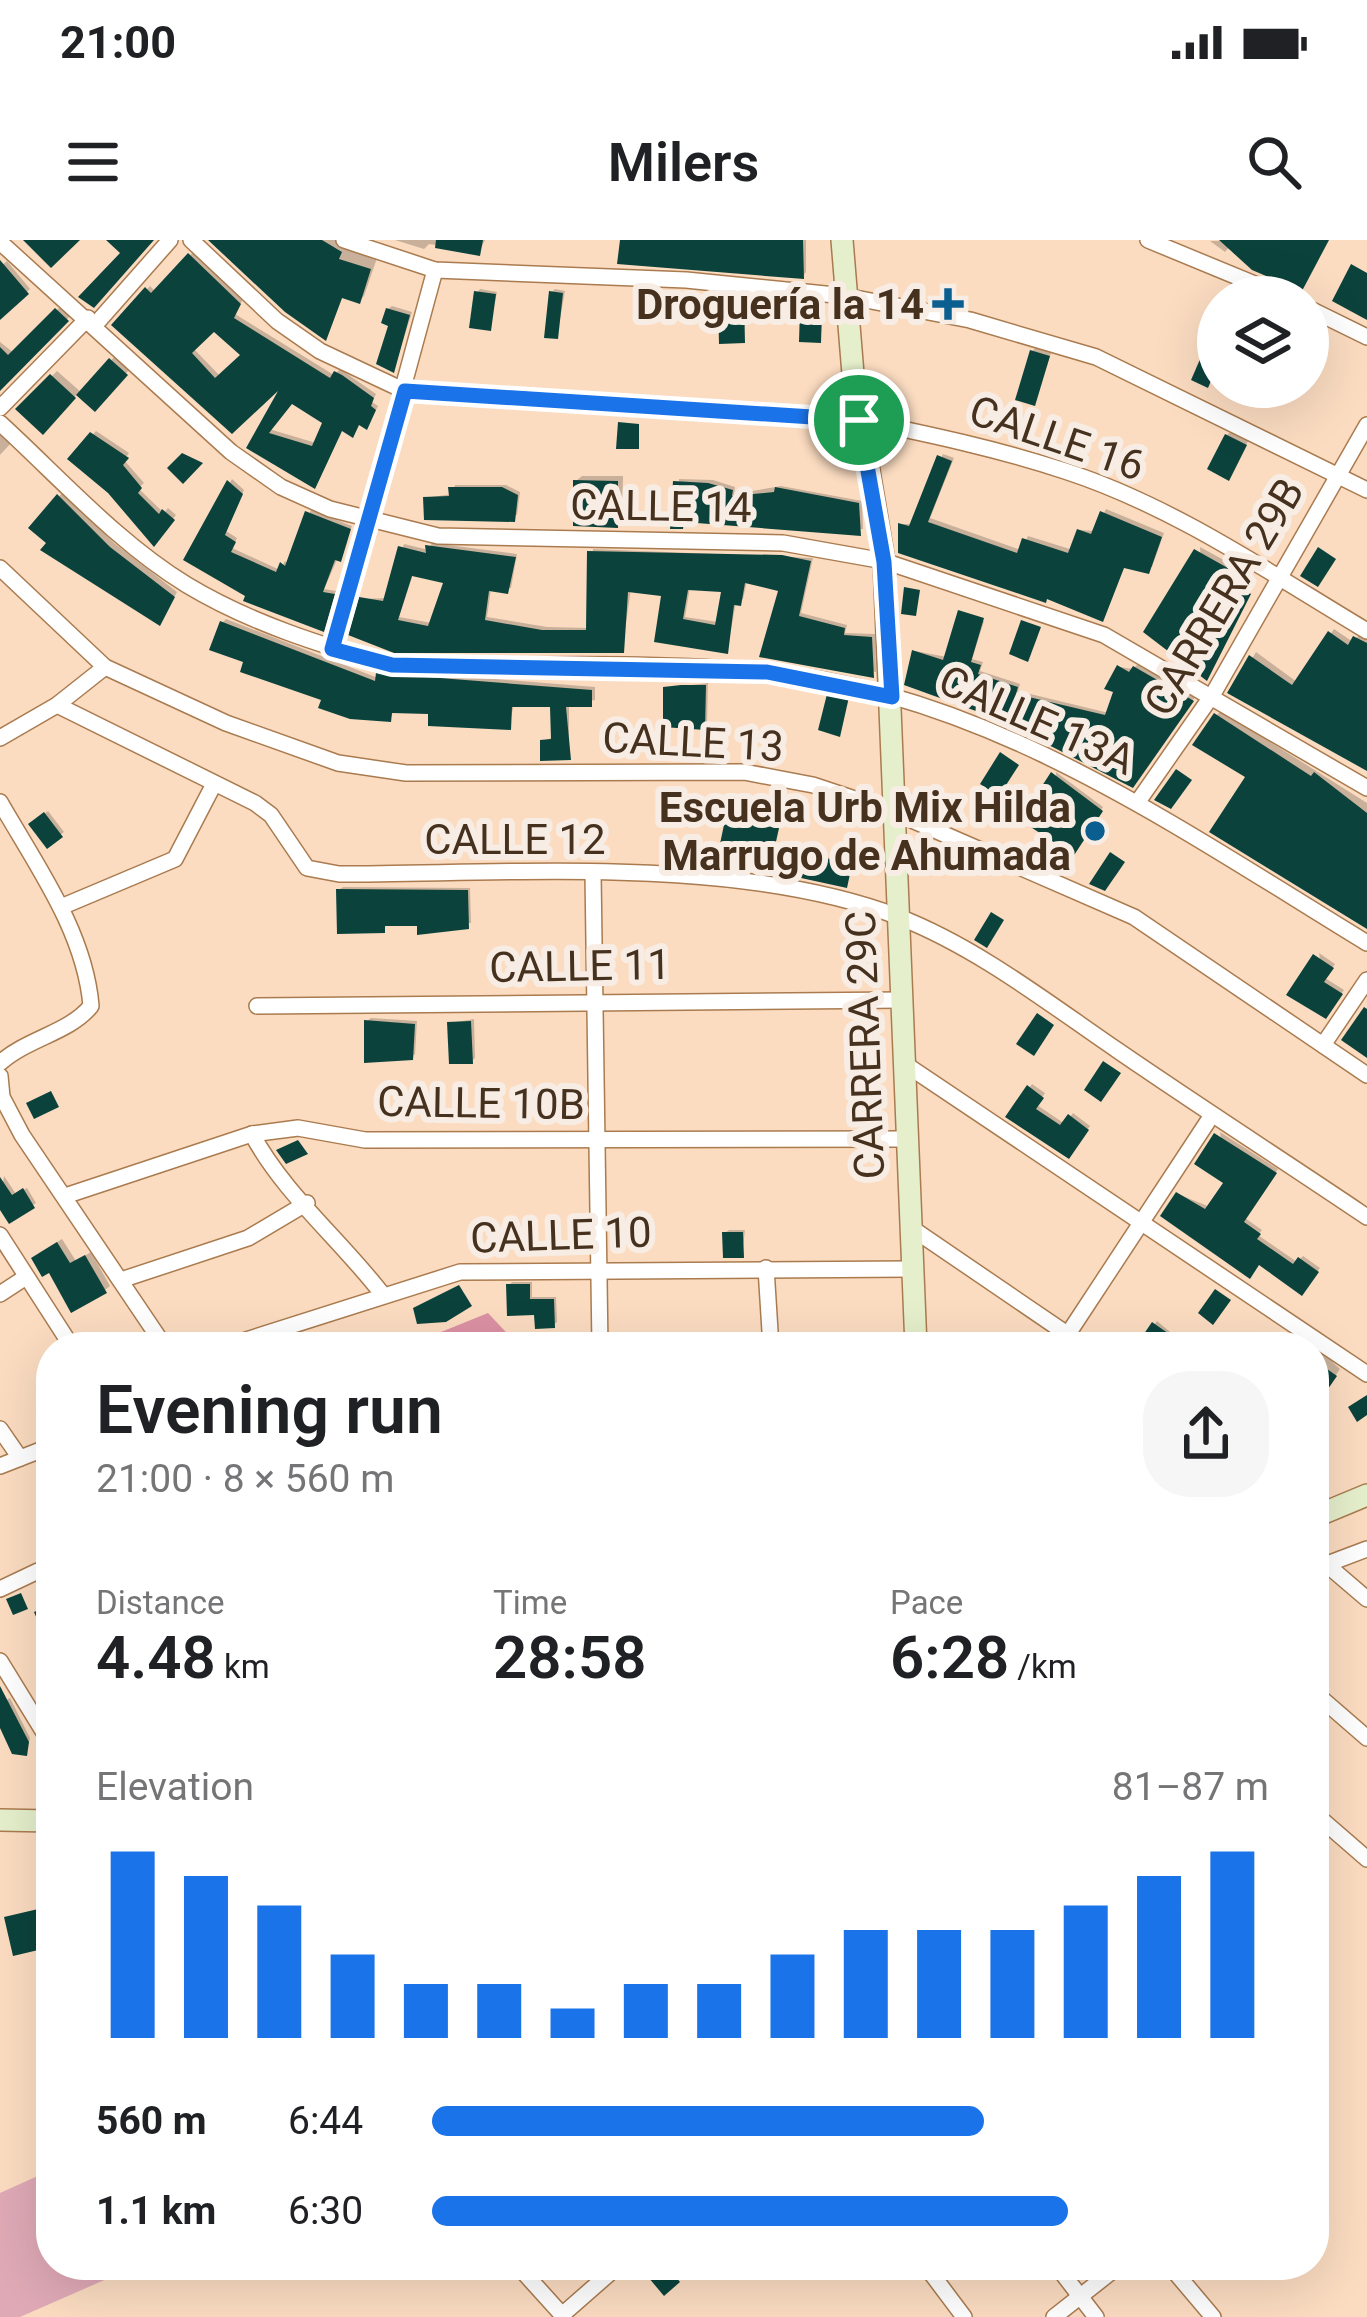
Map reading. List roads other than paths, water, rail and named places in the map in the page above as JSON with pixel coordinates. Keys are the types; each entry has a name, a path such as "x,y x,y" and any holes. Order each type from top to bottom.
{"street":[{"path":"0,408 170,240"},
{"path":"191,240 277,322 320,351 405,391"},
{"path":"344,240 435,270 686,280 844,296 970,320 1096,357 1367,490"},
{"name":"CARRERA 29C","path":"842,240 859,420 884,562 915,1332"},
{"path":"1148,240 1235,276"},
{"name":"CALLE 14","path":"0,242 231,452 281,487 370,521 438,536 783,544 884,562 1104,635 1213,694 1367,788"},
{"path":"332,649 435,270"},
{"path":"1329,318 1367,337"},
{"name":"CALLE 16","path":"405,391 859,420 1068,472 1196,528 1367,631"},
{"name":"CALLE 13A","path":"0,423 175,576 332,649 392,665 767,672 892,697 1013,742 1137,803 1367,943"},
{"name":"CARRERA 29B","path":"1137,803 1213,694 1367,425"},
{"name":"CALLE 13","path":"0,568 105,667 226,723 338,763 406,773 743,772 813,785 891,811 1134,917 1367,1075"},
{"path":"0,737 57,705 105,667"},
{"name":"CALLE 12","path":"57,705 271,815 307,868 339,874 593,874 748,881 818,893 901,918 991,964 1367,1217"},
{"path":"61,907 175,860 214,784"},
{"path":"0,802 61,907 89,982 92,1006 80,1019 22,1043 0,1063"},
{"path":"593,874 600,1332"},
{"path":"1323,1045 1367,980"},
{"name":"CALLE 11","path":"257,1006 903,1000"},
{"path":"902,1062 1303,1332"},
{"path":"0,1076 2,1097 22,1135 68,1195 155,1332"},
{"path":"1069,1332 1211,1115"},
{"name":"CALLE 10B","path":"68,1195 252,1134 298,1128 365,1139 906,1139"},
{"path":"252,1134 273,1172 307,1203 383,1295"},
{"path":"122,1280 248,1238 307,1203"},
{"path":"910,1227 1065,1332"},
{"path":"2,1242 62,1332"},
{"name":"CALLE 10","path":"270,1332 460,1272 598,1267 912,1269"},
{"path":"766,1268 770,1332"},
{"path":"0,1294 26,1277"},
{"path":"1329,1349 1367,1374"},
{"path":"0,1430 20,1458"},
{"path":"0,1466 36,1452"},
{"path":"1329,1508 1367,1495"},
{"path":"1329,1564 1367,1549"},
{"path":"0,1589 36,1572"},
{"path":"1329,1573 1367,1599"},
{"path":"0,1661 36,1720"},
{"path":"0,1693 19,1692"},
{"path":"1329,1705 1367,1738"},
{"path":"0,1820 36,1821"},
{"path":"1329,1826 1367,1859"},
{"path":"531,2280 563,2316 603,2280"},
{"path":"936,2280 964,2317"},
{"path":"1067,2280 1096,2317"},
{"path":"1054,2317 1101,2280"},
{"path":"1182,2280 1213,2317"}],"place":[{"name":"Droguería la 14","path":"948,304"},
{"name":"Escuela Urb Mix Hilda Marrugo de Ahumada","path":"1095,831"}]}
